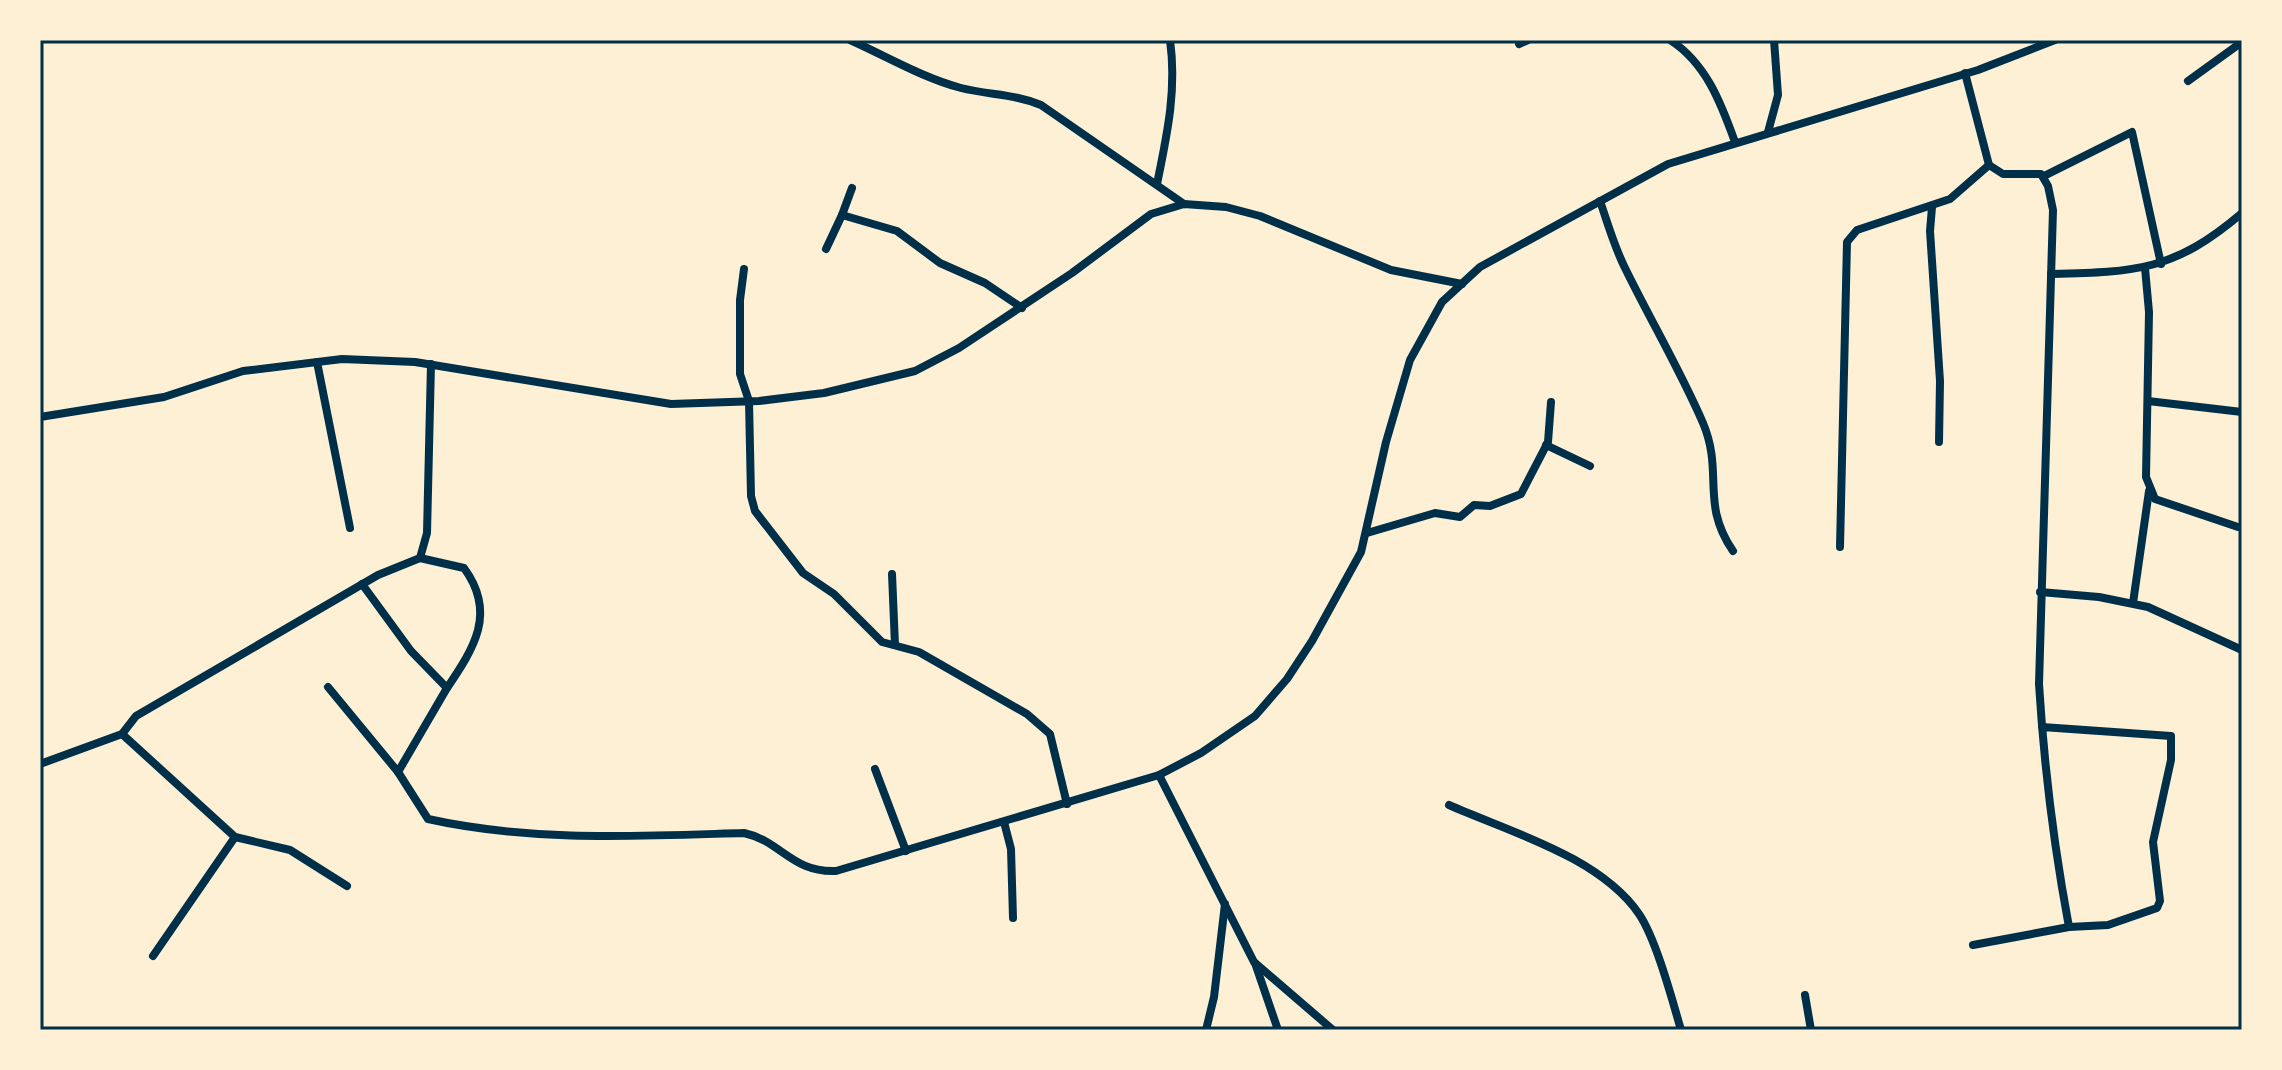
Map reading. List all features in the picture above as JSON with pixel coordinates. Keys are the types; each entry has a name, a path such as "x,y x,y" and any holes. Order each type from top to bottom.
{"street":[{"path":"850,40 940,81 971,90 1022,97 1041,105 1184,204"},
{"path":"1157,184 1172,109 1175,74 1170,40"},
{"path":"1670,40 1684,49 1709,80 1735,142"},
{"path":"1768,132 1778,95 1774,40"},
{"path":"328,687 398,772 428,819 493,830 626,836 744,833 762,837 787,859 820,872 836,871 906,851 1159,775 1201,753 1255,716 1287,679 1312,641 1361,552 1386,442 1410,360 1442,302 1480,267 1668,164 1965,73 2055,40"},
{"path":"2188,81 2242,42"},
{"path":"1965,73 1989,165 2003,174 2044,176 2132,132 2161,264"},
{"path":"1840,547 1847,242 1857,230 1932,207 1971,184 1989,165"},
{"path":"2044,176 2053,210 2040,592 2042,727 2069,927"},
{"path":"826,249 852,188"},
{"path":"1600,201 1625,269 1657,325 1704,425 1711,448 1712,508 1718,529 1733,551"},
{"path":"40,417 164,397 243,371 342,359 431,364 671,404 749,401 824,393 915,371 959,348 1022,308 1151,214 1184,204 1226,207 1260,216 1391,270 1462,284"},
{"path":"1932,207 1930,231 1940,381 1939,442"},
{"path":"2051,274 2145,268 2161,264 2199,245 2242,213"},
{"path":"842,215 897,231 940,263 985,283 1022,308"},
{"path":"2133,603 2149,491 2146,477 2145,268"},
{"path":"744,269 740,300 740,374 749,401 751,496 755,511 803,573 834,594 882,642 919,652 1027,714 1050,734 1067,804"},
{"path":"317,362 350,528"},
{"path":"420,558 427,533 431,364"},
{"path":"2148,401 2242,412"},
{"path":"1367,533 1435,513 1460,517 1474,505 1490,506 1521,494 1546,445 1551,402"},
{"path":"1546,445 1590,466"},
{"path":"2149,491 2158,502 2238,527"},
{"path":"40,764 122,734 136,716 362,584 420,558 464,568 483,609 478,634 398,772"},
{"path":"892,574 895,645"},
{"path":"362,584 411,651 447,688"},
{"path":"2040,592 2133,603 2169,614 2242,650"},
{"path":"1973,945 2069,927 2108,925 2159,905 2153,842 2171,760 2172,739 2167,735 2042,727"},
{"path":"122,734 235,837 290,850 347,886"},
{"path":"875,769 906,851"},
{"path":"1159,775 1254,962 1278,1030"},
{"path":"1449,805 1585,864 1619,892 1645,925 1681,1030"},
{"path":"1004,822 1011,849 1013,918"},
{"path":"153,956 235,837"},
{"path":"1206,1030 1214,997 1225,903"},
{"path":"1254,962 1333,1030"},
{"path":"1805,995 1811,1030"}]}
